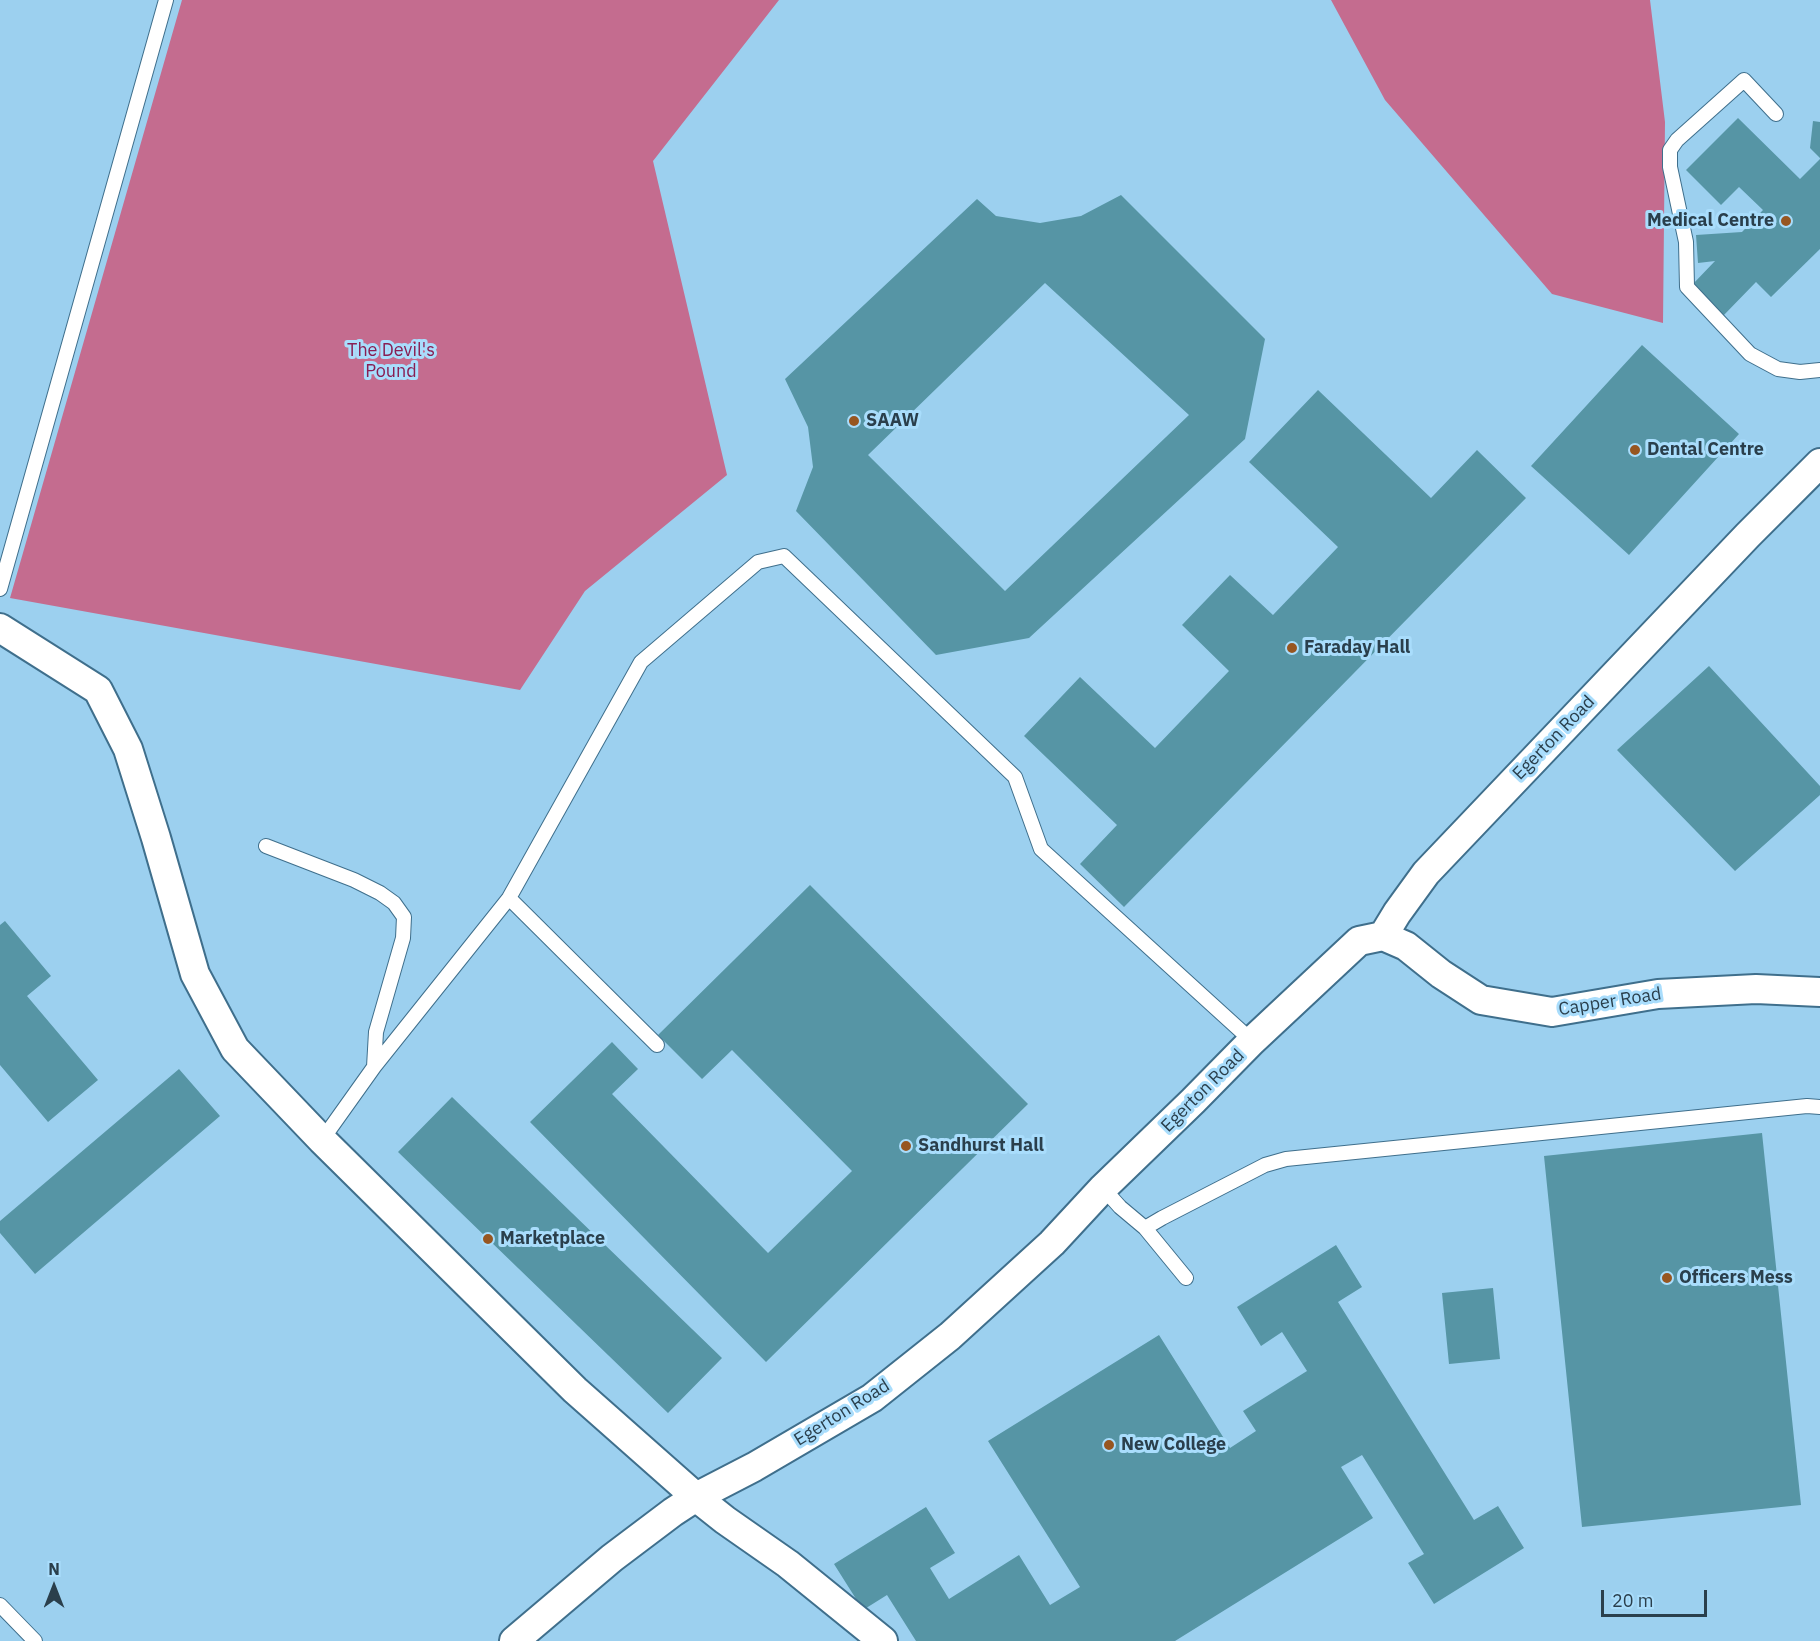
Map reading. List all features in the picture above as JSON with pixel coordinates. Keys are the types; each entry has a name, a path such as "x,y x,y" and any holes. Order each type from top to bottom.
{"street":[{"name":"Egerton Road","path":"514,1641 612,1558 696,1497 754,1467 872,1398 958,1328 1052,1243 1103,1188 1252,1041 1359,940 1383,936 1425,873 1748,535 1820,463"},
{"path":"0,628 98,690 128,749 195,975 235,1049 322,1140 575,1390 696,1497 788,1564 882,1641"},
{"name":"Capper Road","path":"1383,936 1407,946 1441,974 1481,999 1552,1012 1658,994 1756,989 1820,992"}],"lane":[{"path":"0,589 166,0"},
{"path":"1776,114 1744,80 1677,140 1670,150 1670,167 1686,242 1688,287 1750,354 1778,369 1800,372 1820,370"},
{"path":"322,1140 375,1067 509,898 641,662 758,562 784,556 1016,777 1041,849 1252,1041"},
{"path":"266,846 354,880 380,893 394,903 404,917 401,948 376,1032 375,1067"},
{"path":"509,898 657,1045"},
{"path":"1145,1228 1265,1165 1286,1159 1807,1106 1820,1107"},
{"path":"1103,1188 1120,1208 1145,1228 1186,1278"},
{"path":"0,1605 35,1641"}],"green space":[{"name":"The Devil's Pound","path":"182,0 779,0 653,161 727,475 585,591 520,690 10,598"},
{"path":"1331,0 1650,0 1665,122 1663,323 1552,294 1385,100"}],"building":[{"name":"Medical Centre","path":"1738,118 1800,179 1820,159 1820,249 1771,297 1756,282 1723,316 1692,285 1715,261 1698,263 1696,235 1742,232 1763,210 1739,187 1721,205 1686,170"},
{"path":"1813,121 1820,122 1820,158 1810,148"},
{"name":"SAAW","path":"1121,195 1265,339 1245,439 1029,638 936,655 796,511 813,467 808,427 785,379 977,199 996,216 1040,223 1081,216","holes":["1045,283 1189,415 1005,591 868,455"]},
{"name":"Dental Centre","path":"1642,345 1739,434 1629,555 1531,466"},
{"name":"Faraday Hall","path":"1318,390 1431,498 1477,450 1526,498 1124,907 1080,864 1117,825 1024,736 1080,677 1155,748 1229,671 1182,625 1230,575 1273,615 1338,547 1249,462"},
{"path":"1709,666 1820,786 1820,795 1735,871 1617,750"},
{"name":"Sandhurst Hall","path":"810,885 1028,1104 766,1362 530,1122 612,1042 638,1069 612,1094 768,1253 852,1171 732,1050 702,1079 658,1035"},
{"path":"5,921 51,976 27,996 98,1080 48,1122 0,1065 0,925"},
{"path":"179,1069 220,1116 35,1274 0,1233 0,1221"},
{"path":"452,1097 722,1358 668,1413 398,1152"},
{"name":"Officers Mess","path":"1762,1133 1801,1505 1582,1527 1544,1156"},
{"name":"New College","path":"1336,1245 1362,1287 1338,1302 1474,1520 1498,1506 1524,1548 1434,1604 1408,1563 1424,1554 1362,1455 1341,1467 1373,1518 1175,1641 916,1641 887,1595 863,1610 834,1564 926,1507 955,1553 930,1568 949,1599 1019,1555 1050,1605 1080,1587 988,1441 1159,1335 1230,1448 1256,1431 1243,1411 1307,1371 1282,1332 1261,1346 1237,1307"},
{"path":"1493,1288 1500,1359 1449,1364 1442,1293"}],"place":[{"name":"Medical Centre","path":"1786,221"},
{"name":"SAAW","path":"854,421"},
{"name":"Dental Centre","path":"1635,450"},
{"name":"Faraday Hall","path":"1292,648"},
{"name":"Sandhurst Hall","path":"906,1146"},
{"name":"Marketplace","path":"488,1239"},
{"name":"Officers Mess","path":"1667,1278"},
{"name":"New College","path":"1109,1445"}]}
